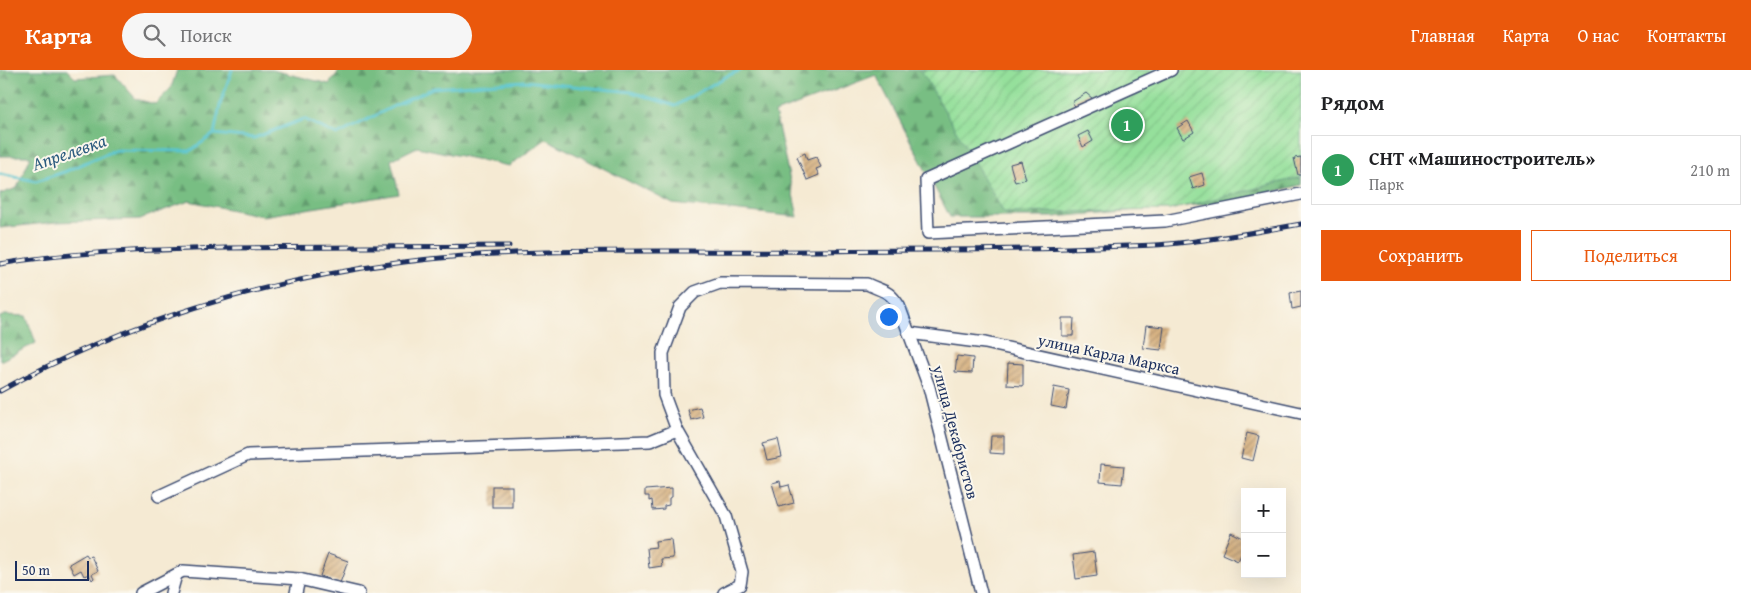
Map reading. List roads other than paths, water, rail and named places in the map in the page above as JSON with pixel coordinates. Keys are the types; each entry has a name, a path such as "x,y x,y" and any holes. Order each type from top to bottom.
{"street":[{"path":"1171,70 926,180 928,233 1165,222 1301,194"},
{"name":"улица Декабристов","path":"677,430 664,395 664,353 680,307 695,292 720,284 867,284 880,291 889,293 899,306 929,387 981,593"},
{"name":"улица Карла Маркса","path":"909,333 985,343 1301,413"},
{"path":"159,496 248,455 650,441 677,430 726,516 742,572 740,585 724,593"},
{"path":"141,593 183,571 299,579 359,593"},
{"path":"171,593 176,575"},
{"path":"296,593 299,579"}],"waterway":[{"path":"214,134 221,101 232,70"},
{"name":"Апрелевка","path":"0,174 36,181 64,172 115,150 190,151 214,134 254,138 304,119 337,135 433,88 524,81 632,92 675,106 741,70"}],"railway":[{"path":"0,391 47,366 96,344 196,307 299,280 404,262 475,255 547,252 976,250 1142,246 1202,240 1301,224"},
{"path":"0,264 56,256 141,251 226,248 509,246"}],"place":[{"name":"СНТ «Машиностроитель»","path":"1127,125"}]}
